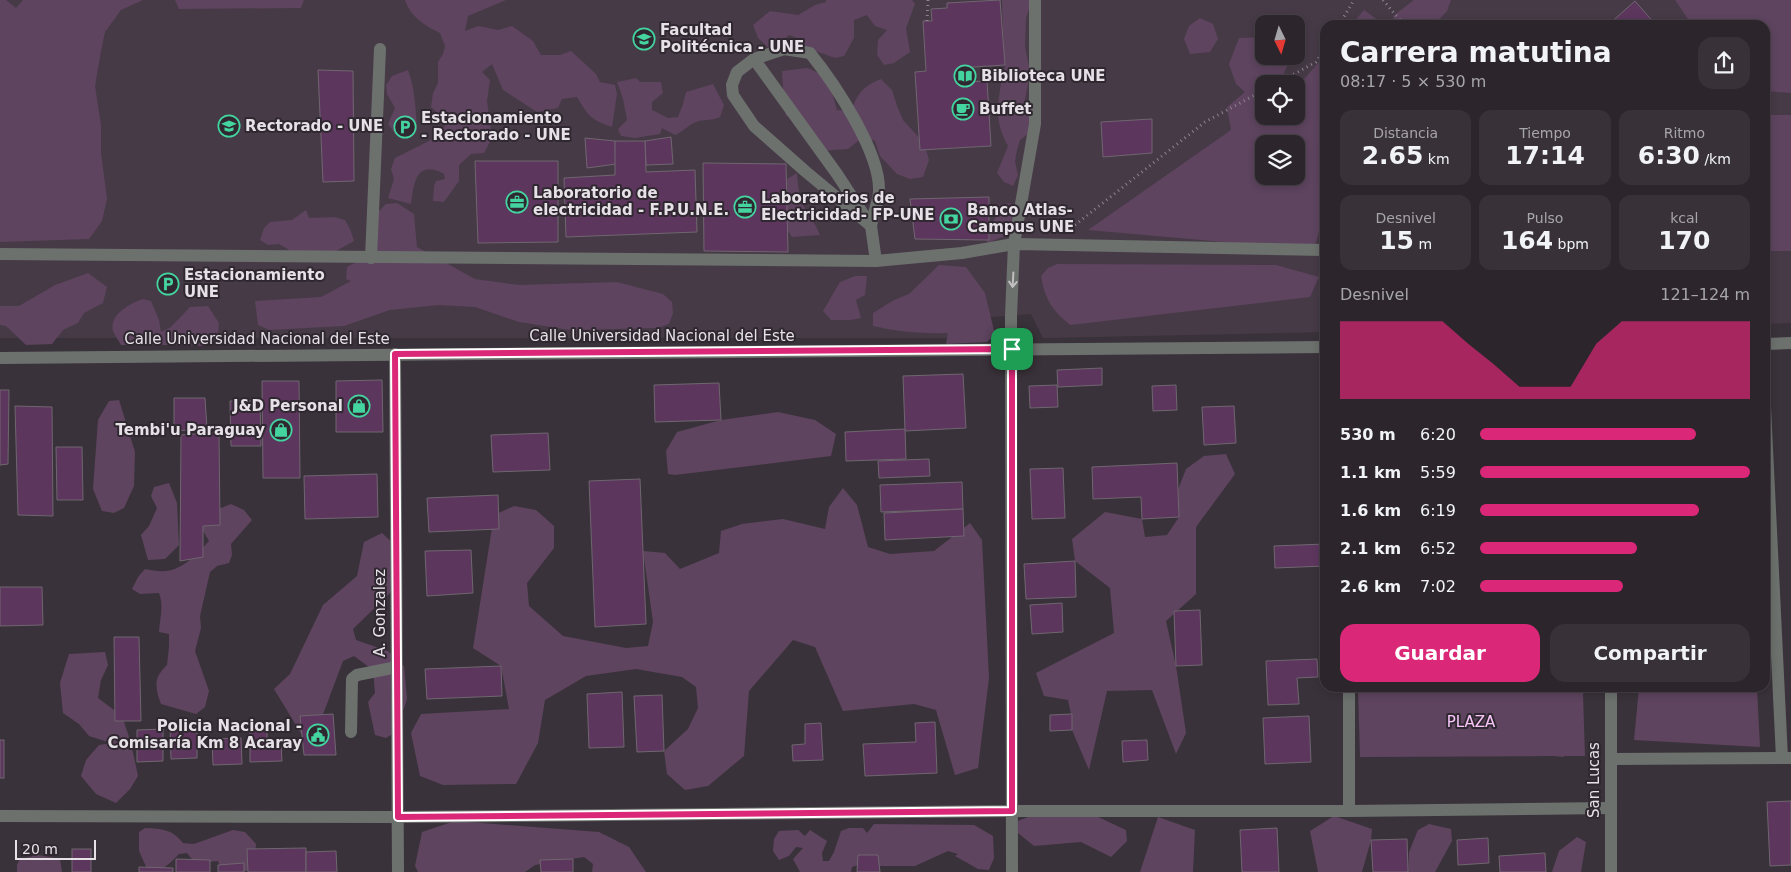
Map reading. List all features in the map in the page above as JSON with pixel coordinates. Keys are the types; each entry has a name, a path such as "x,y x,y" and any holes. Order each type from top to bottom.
{"street":[{"path":"1012,872 1011,316 1014,244 1036,124 1035,0"},
{"path":"371,258 380,49"},
{"path":"871,226 754,126 733,95 732,85 737,72 754,59 784,49 810,53 828,75 867,143 878,175 879,193 871,226 876,262"},
{"path":"754,59 837,174 871,226"},
{"path":"0,254 876,262 962,253 1014,244 1320,250"},
{"path":"1770,344 1791,343"},
{"name":"Calle Universidad Nacional del Este","path":"0,358 1320,347"},
{"name":"A. Gonzalez","path":"395,354 398,872"},
{"path":"1610,759 1787,758 1770,487"},
{"path":"351,732 352,680 357,675 397,667"},
{"path":"1349,692 1349,811"},
{"name":"San Lucas","path":"1611,692 1611,872"},
{"path":"0,816 398,817 1611,808"}],"path":[{"path":"927,21 928,0"},
{"path":"1341,20 1354,0"},
{"path":"1383,0 1400,20"},
{"path":"1292,75 1316,62 1320,55"},
{"path":"1051,244 1205,122 1255,95"}],"shaded area":[{"path":"0,0 1791,0 1791,323 1770,324 1770,20 1320,20 1320,332 1043,338 1031,314 991,317 979,338 0,338"}],"green space":[{"path":"0,0 6,0 16,8 23,0 143,0 121,10 105,32 95,86 101,125 101,153 107,199 102,221 89,239 0,242"},
{"path":"175,0 304,0 301,8 179,9"},
{"path":"405,0 506,0 468,16 465,31 478,26 498,30 512,26 533,41 541,55 560,55 571,51 596,74 600,82 615,85 617,94 612,127 599,122 591,116 577,97 562,99 558,108 537,112 503,90 492,64 482,72 490,80 487,101 492,138 484,153 471,154 459,165 459,181 444,202 433,201 436,181 445,179 444,174 427,169 422,171 415,181 411,204 388,198 394,179 391,169 395,158 435,138 445,126 441,116 431,107 433,93 438,83 438,62 445,46 440,33 419,20 410,11"},
{"path":"826,0 912,0 915,4 906,28 910,52 894,63 884,65 877,55 878,40 887,30 875,26 867,15 854,20 854,38 844,56 835,58 807,48 800,39 789,35 771,50 758,38 753,25 770,11 798,15 815,5 826,2"},
{"path":"1002,0 1032,0 1026,18 1025,47 1030,72 1024,105 1031,124 1029,133 1020,140 1017,150 1015,161 1018,175 1013,186 1004,182 997,173 1008,146 1001,130 998,115 1005,67"},
{"path":"1414,0 1451,0 1447,11 1439,20 1394,20 1393,16"},
{"path":"1675,0 1791,0 1791,93 1770,91 1770,20 1689,20"},
{"path":"1364,10 1378,20 1355,20"},
{"path":"1200,18 1213,24 1218,39 1210,52 1190,54 1184,39 1189,26"},
{"path":"1255,37 1255,65 1288,65 1283,75 1255,75 1255,125 1305,125 1305,78 1320,61 1320,228 1314,250 1088,230 1231,130 1227,107 1245,92 1236,84 1229,64 1239,38"},
{"path":"807,68 821,75 828,83 837,110 851,111 862,91 870,84 881,79 892,90 903,120 924,143 929,160 923,177 910,179 897,174 880,156 875,141 863,137 848,149 819,151 798,120 786,116 784,107 782,71"},
{"path":"408,70 414,92 417,131 396,135 388,124 395,108 387,94 386,85 392,76"},
{"path":"636,78 640,82 661,82 663,93 652,102 652,110 668,118 678,117 686,92 713,84 724,105 720,117 696,122 675,135 662,128 660,134 635,138 621,136 618,129 627,120 617,82"},
{"path":"1770,115 1791,115 1791,251 1770,251"},
{"path":"797,173 798,188 802,201 820,235 792,237 783,224 782,182"},
{"path":"397,203 414,214 417,247 475,279 519,285 617,282 663,294 672,302 673,313 669,324 658,328 570,330 519,322 475,307 439,305 390,310 344,326 269,330 258,325 255,301 321,297 351,281 346,279 347,267 366,257 378,212 386,204"},
{"path":"1010,203 1015,208 1009,234 988,243 984,233 992,224 997,205"},
{"path":"306,210 309,218 334,217 345,220 354,241 329,255 294,253 279,244 268,245 260,240 264,228 270,222 292,220"},
{"path":"1057,264 1276,265 1319,277 1310,297 1070,325 1050,304 1041,276 1048,268"},
{"path":"939,265 966,267 985,293 995,335 987,342 946,344 948,333 910,332 873,326 873,313 894,300 909,294"},
{"path":"88,273 107,287 103,303 84,313 78,323 63,330 52,344 26,345 6,326 0,325 0,306 19,306 55,285"},
{"path":"855,276 867,276 865,295 856,300 861,318 831,320 823,311 840,282"},
{"path":"143,299 151,301 159,320 161,332 171,327 190,307 208,306 219,323 217,341 202,346 121,345 113,331 114,319 127,306"},
{"path":"119,400 135,452 134,486 124,508 114,513 102,511 93,489 98,420 109,401"},
{"path":"778,412 815,420 836,434 831,456 675,475 668,474 666,451 677,432 721,420"},
{"path":"1226,454 1235,474 1196,527 1196,594 1166,621 1176,666 1186,733 1176,754 1152,690 1107,691 1089,770 1072,730 1068,700 1044,696 1036,673 1114,633 1110,588 1075,561 1072,539 1105,512 1142,519 1145,537 1167,535 1179,517 1178,490 1186,469 1204,456"},
{"path":"169,483 177,503 179,545 165,559 148,560 141,535 149,526 157,508 151,496 154,487"},
{"path":"843,488 857,505 868,547 890,554 934,551 970,523 982,540 989,678 978,768 955,775 936,710 914,704 843,711 815,647 793,640 749,691 744,756 708,786 685,790 667,774 664,751 688,729 698,708 696,687 682,677 636,669 586,676 545,700 538,743 516,784 443,785 420,776 411,733 421,714 509,709 501,666 473,648 494,515 514,506 536,510 554,526 554,548 527,583 529,606 563,636 626,648 648,646 653,622 643,551 665,553 680,569 719,553 721,531 742,524 783,519 825,529 829,507"},
{"path":"231,504 244,510 252,520 231,544 232,555 229,563 217,566 210,572 200,616 201,628 195,651 209,691 205,707 196,714 161,704 156,683 159,674 167,665 169,634 159,632 161,607 159,593 140,594 132,589 138,577 145,569 172,570 190,560 209,541 199,524 213,511"},
{"path":"382,533 398,548 393,590 353,629 356,640 388,651 404,666 407,699 396,732 386,738 375,735 368,702 375,693 373,670 354,656 343,661 313,741 302,735 274,689 290,674 323,605 357,576 364,542"},
{"path":"105,652 108,665 101,680 98,698 122,716 131,743 138,776 130,789 116,803 96,794 81,776 86,760 99,745 111,743 89,736 79,724 63,713 60,683 69,654"},
{"name":"PLAZA","path":"1358,692 1584,692 1585,756 1360,757"},
{"path":"1639,692 1757,692 1760,747 1634,740"},
{"path":"1096,816 1126,830 1127,841 1111,857 1081,842 1034,846 1018,833 1018,821 1028,817"},
{"path":"1334,816 1372,829 1371,840 1362,872 1318,872 1310,831"},
{"path":"1158,817 1195,830 1193,872 1140,872"},
{"path":"455,821 599,832 629,847 646,872 592,872 593,864 584,857 535,865 525,872 418,872 415,866 422,832"},
{"path":"874,824 974,825 993,836 994,858 989,870 978,869 955,856 958,854 948,851 915,866 880,866 868,862 852,867 851,872 800,872 793,859 803,848 796,847 789,856 779,860 773,851 774,839 779,831 798,830 805,836 810,830 827,841 822,853 823,861 829,861 841,831 849,828 863,828 867,833"},
{"path":"1429,824 1451,829 1452,841 1435,872 1408,872 1409,852 1418,830"},
{"path":"145,828 171,832 183,843 194,844 233,830 245,832 256,844 251,870 242,872 222,871 218,861 195,863 187,853 179,854 162,869 148,871 139,851 139,832"},
{"path":"1577,837 1586,842 1581,872 1552,872 1559,851"},
{"path":"38,855 60,859 62,872 17,872 17,865 20,859"}],"building":[{"path":"1000,0 1005,65 958,68 959,82 987,81 991,146 920,150 915,72 926,71 923,21 932,21 931,9 947,8 947,3"},
{"path":"1635,1 1652,20 1614,20"},
{"path":"318,70 353,71 354,181 323,182"},
{"path":"1152,119 1152,153 1103,157 1101,122"},
{"path":"671,137 673,164 646,165 645,141"},
{"path":"585,138 615,141 616,164 587,168"},
{"path":"615,141 645,141 646,172 695,170 697,232 566,237 564,178 615,175"},
{"name":"Laboratorio de electricidad - F.P.U.N.E.","path":"475,161 558,161 558,242 478,243"},
{"name":"Laboratorios de Electricidad- FP-UNE","path":"703,163 786,164 788,252 704,251"},
{"name":"Banco Atlas- Campus UNE","path":"989,197 989,240 915,239 910,199"},
{"path":"1102,368 1102,385 1058,387 1057,370"},
{"path":"963,374 966,428 905,431 903,376"},
{"name":"J&D Personal","path":"382,380 383,432 336,432 336,381"},
{"name":"Tembi'u Paraguay","path":"262,381 299,381 300,478 263,478"},
{"path":"719,383 721,420 655,422 654,385"},
{"path":"1057,385 1058,407 1030,408 1029,386"},
{"path":"1176,385 1177,410 1153,411 1152,386"},
{"path":"0,390 9,390 8,464 0,465"},
{"path":"174,398 205,398 207,429 174,431"},
{"path":"230,401 260,401 261,446 231,446"},
{"path":"15,406 52,407 53,516 18,515"},
{"path":"1234,406 1236,443 1204,445 1202,407"},
{"path":"905,429 906,459 846,461 845,432"},
{"path":"219,432 220,525 203,526 203,557 180,561 181,435"},
{"path":"548,433 550,470 493,472 491,435"},
{"path":"56,447 82,447 83,500 57,500"},
{"path":"929,459 930,476 879,478 878,461"},
{"path":"1177,463 1179,517 1142,519 1141,497 1093,499 1092,467"},
{"path":"1063,468 1065,518 1032,519 1030,469"},
{"path":"377,474 378,517 305,519 304,476"},
{"path":"640,479 646,624 595,627 589,481"},
{"path":"962,482 963,509 881,512 880,485"},
{"path":"498,495 499,529 429,532 427,498"},
{"path":"963,509 964,536 885,540 884,513"},
{"path":"1320,544 1320,566 1275,568 1274,546"},
{"path":"471,550 473,593 427,596 425,551"},
{"path":"1075,561 1076,597 1026,599 1024,564"},
{"path":"0,587 42,587 43,625 0,626"},
{"path":"1062,603 1063,632 1032,634 1030,605"},
{"path":"1200,610 1202,665 1176,666 1174,611"},
{"path":"114,637 139,637 141,721 115,721"},
{"path":"1317,659 1318,677 1297,678 1299,704 1268,705 1266,661"},
{"path":"501,666 502,696 427,699 425,669"},
{"path":"622,692 624,747 589,748 587,694"},
{"path":"662,695 664,751 637,752 634,696"},
{"name":"Policia Nacional - Comisaría Km 8 Acaray","path":"333,714 336,755 304,755 300,716"},
{"path":"1072,714 1072,730 1050,731 1050,715"},
{"path":"1309,716 1311,762 1265,764 1263,718"},
{"path":"935,722 937,773 865,776 863,744 916,742 915,723"},
{"path":"821,723 823,760 793,761 792,745 805,744 805,724"},
{"path":"197,726 197,758 171,759 170,727"},
{"path":"250,728 267,728 267,745 281,745 282,761 250,762"},
{"path":"163,729 163,761 137,762 137,730"},
{"path":"241,738 242,764 213,765 212,739"},
{"path":"0,740 4,740 4,778 0,778"},
{"path":"1147,740 1148,760 1123,762 1122,741"},
{"path":"1791,801 1791,865 1770,866 1767,802"},
{"path":"1277,828 1279,872 1242,872 1240,830"},
{"path":"1488,838 1489,863 1458,865 1457,840"},
{"path":"1407,839 1408,872 1373,872 1371,840"},
{"path":"306,848 306,872 248,872 247,849"},
{"path":"72,849 91,849 91,872 72,872"},
{"path":"336,851 337,872 306,872 306,852"},
{"path":"1545,853 1546,872 1500,872 1499,856"},
{"path":"858,855 878,855 880,872 857,872"},
{"path":"176,859 210,860 210,872 176,872"},
{"path":"573,859 573,872 541,872 540,860"},
{"path":"244,863 244,872 218,872 218,865"},
{"path":"139,867 173,868 173,872 139,872"}],"place":[{"name":"Facultad Politécnica - UNE","path":"644,39"},
{"name":"Biblioteca UNE","path":"965,76"},
{"name":"Buffet","path":"963,109"},
{"name":"Rectorado - UNE","path":"229,126"},
{"name":"Estacionamiento - Rectorado - UNE","path":"405,127"},
{"name":"Laboratorio de electricidad - F.P.U.N.E.","path":"517,202"},
{"name":"Laboratorios de Electricidad- FP-UNE","path":"745,207"},
{"name":"Banco Atlas- Campus UNE","path":"951,219"},
{"name":"Estacionamiento UNE","path":"168,284"},
{"name":"J&D Personal","path":"359,406"},
{"name":"Tembi'u Paraguay","path":"281,430"},
{"name":"Policia Nacional - Comisaría Km 8 Acaray","path":"318,735"}],"route":[{"path":"1012,349 1012,811 398,817 395,354 1012,349"}]}
